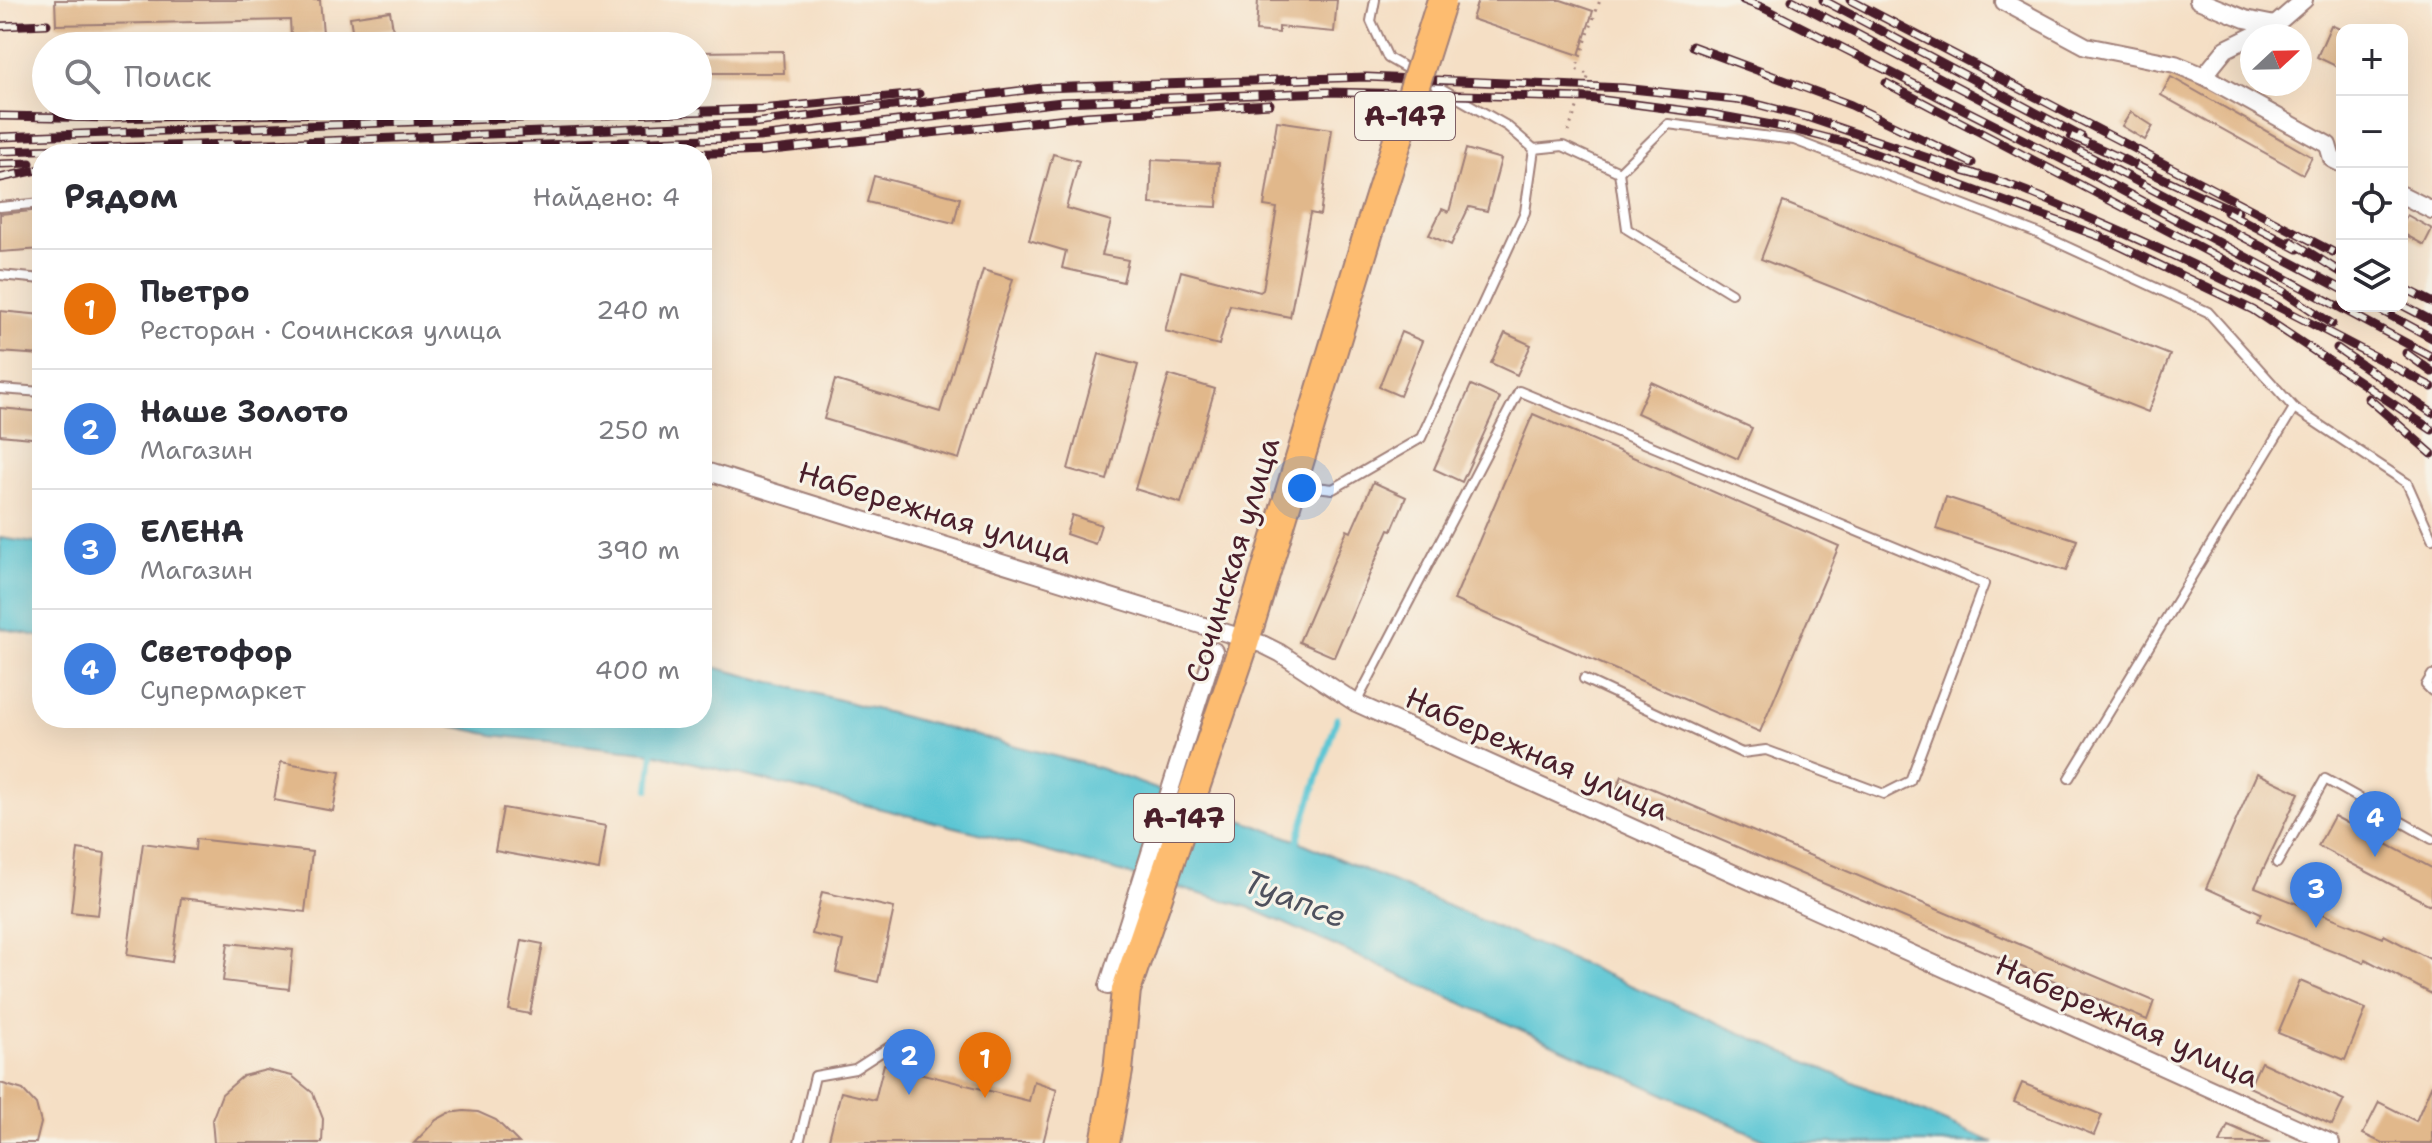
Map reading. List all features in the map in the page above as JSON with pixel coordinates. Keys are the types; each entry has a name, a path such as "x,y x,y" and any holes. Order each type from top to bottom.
{"highway":[{"name":"Сочинская улица","path":"1105,1143 1118,1071 1117,988 1244,643 1442,0"}],"street":[{"path":"2198,0 2245,19 2270,24"},
{"path":"2276,24 2304,0"},
{"path":"2004,2 2086,46 2175,64 2204,76 2328,145 2332,159 2336,161"},
{"path":"2204,76 2226,49 2240,42"},
{"path":"2408,198 2432,210"},
{"name":"Набережная улица","path":"712,473 1280,653 1356,703 2331,1143"},
{"path":"1117,988 1214,651"}],"lane":[{"path":"1375,0 1371,21 1388,58 1507,126 1534,149 1563,146 1619,172"},
{"path":"1619,172 1668,124 1794,140 2035,232 2208,312 2294,408 2407,483 2432,539"},
{"path":"1293,484 1333,489 1421,438 1525,212 1534,149"},
{"path":"1619,172 1627,229 1731,293"},
{"path":"0,207 32,204"},
{"path":"0,275 32,278"},
{"path":"0,389 32,391"},
{"path":"1356,703 1519,391 1984,584 1910,781 1884,794 1766,750 1742,753 1584,679"},
{"path":"2069,778 2294,408"},
{"path":"2432,675 2426,685 2432,691"},
{"path":"2277,863 2325,779 2432,839"},
{"path":"799,1143 815,1076 855,1069 900,1040"}],"path":[{"path":"1563,146 1589,75 1576,69 1600,0"}],"water":[{"path":"0,538 32,543 32,635 0,628"},
{"name":"Туапсе","path":"712,667 1096,767 1298,841 1994,1143 1773,1143 1248,907 975,832 653,753 493,735 461,728 712,728"}],"building":[{"path":"55,0 320,0 323,32 291,32 290,20 56,25"},
{"path":"1258,0 1337,0 1334,32 1279,27 1279,33 1256,31"},
{"path":"1478,0 1561,0 1593,11 1579,55 1472,19"},
{"path":"390,11 393,29 352,32 350,17"},
{"path":"2331,25 2336,27 2336,66 2317,57"},
{"path":"783,51 784,73 712,73 712,52"},
{"path":"2171,77 2312,157 2303,174 2161,95"},
{"path":"2131,112 2153,126 2145,140 2122,126"},
{"path":"1277,121 1332,129 1320,215 1310,213 1290,317 1230,305 1219,345 1165,331 1181,271 1260,292 1263,290 1277,208 1264,206"},
{"path":"1466,149 1501,159 1487,211 1469,207 1451,245 1429,235 1442,209 1449,212"},
{"path":"1053,154 1079,161 1066,208 1111,221 1102,255 1128,260 1123,282 1062,268 1066,251 1029,240"},
{"path":"1152,160 1219,163 1217,207 1150,204"},
{"path":"874,176 960,198 954,223 867,202"},
{"path":"1783,202 2170,355 2148,412 1761,259"},
{"path":"32,211 32,250 0,252 0,214"},
{"path":"2408,216 2432,229 2424,245 2408,236"},
{"path":"983,270 1013,279 959,459 824,419 835,380 940,412"},
{"path":"0,311 32,314 32,354 0,352"},
{"path":"1401,332 1422,341 1400,396 1379,387"},
{"path":"1505,333 1531,345 1517,375 1491,363"},
{"path":"1099,354 1138,365 1107,480 1068,469"},
{"path":"1169,375 1215,389 1181,503 1135,489"},
{"path":"1651,382 1752,428 1738,459 1637,413"},
{"path":"1471,385 1500,398 1462,482 1434,469"},
{"path":"0,408 32,411 32,438 0,435"},
{"path":"1533,414 1839,546 1760,732 1454,600"},
{"path":"1373,482 1406,497 1334,657 1299,642 1347,530 1351,532"},
{"path":"1946,497 2077,540 2066,571 1936,529"},
{"path":"1072,515 1101,525 1095,544 1066,534"},
{"path":"281,762 340,772 333,811 274,800"},
{"path":"2257,773 2299,793 2255,887 2383,938 2384,935 2432,960 2432,994 2365,959 2364,963 2258,921 2261,913 2206,888"},
{"path":"1622,776 2154,1001 2147,1020 1614,795"},
{"path":"503,808 606,826 599,870 495,851"},
{"path":"2334,816 2432,868 2432,906 2318,846"},
{"path":"196,839 312,852 305,912 181,898 172,962 127,955 143,843 195,850"},
{"path":"78,849 105,853 98,915 71,912"},
{"path":"822,892 894,908 878,982 836,972 843,941 812,934"},
{"path":"522,940 543,944 530,1014 509,1010"},
{"path":"228,943 293,950 289,989 223,981"},
{"path":"2300,981 2366,1009 2345,1060 2278,1033"},
{"path":"2261,1062 2344,1100 2332,1125 2249,1087"},
{"path":"884,1064 1029,1101 1034,1081 1057,1089 1043,1143 828,1143 841,1092 875,1100"},
{"path":"266,1070 292,1076 313,1093 323,1119 322,1143 214,1143 212,1120 222,1094 243,1076"},
{"path":"0,1083 23,1090 36,1104 41,1123 36,1143 0,1143"},
{"path":"2022,1083 2102,1115 2094,1135 2014,1102"},
{"path":"2432,1084 2432,1143 2382,1143 2363,1134 2379,1102 2416,1121"},
{"path":"478,1112 496,1120 519,1143 414,1143 436,1120 449,1113"},
{"path":"2228,1125 2270,1143 2220,1143"}],"waterway":[{"path":"1295,848 1337,718"},
{"path":"649,789 653,753"}],"railway":[{"path":"1743,0 2097,177 2432,357"},
{"path":"1792,0 2336,286"},
{"path":"1823,0 2082,137"},
{"path":"1850,0 2333,252"},
{"path":"0,26 47,24"},
{"path":"1692,46 1851,105 1972,163"},
{"path":"233,144 753,123 1042,88 1366,77 1623,88 1745,101 1807,117 1975,174"},
{"path":"1886,83 2283,291 2332,324"},
{"path":"572,144 759,137 1062,102 1327,92 1588,98 1711,114 1843,142 2101,237 2253,310 2432,430"},
{"path":"712,111 919,94"},
{"path":"712,153 763,151 1087,116 1270,104"},
{"path":"0,116 32,117"},
{"path":"0,137 462,120"},
{"path":"2071,136 2238,212"},
{"path":"0,151 32,150"},
{"path":"0,164 30,163"},
{"path":"0,178 32,171"},
{"path":"1963,171 2036,195 2147,243 2432,387"},
{"path":"2227,212 2298,249"},
{"path":"2291,241 2336,269"},
{"path":"2408,290 2432,302"},
{"path":"2408,308 2432,321"},
{"path":"2384,312 2432,338"},
{"path":"2337,348 2432,413"},
{"path":"2406,353 2432,372"},
{"path":"2368,398 2432,454"}],"place":[{"name":"Светофор","path":"2375,857"},
{"name":"ЕЛЕНА","path":"2316,928"},
{"name":"Наше Золото","path":"909,1095"},
{"name":"Пьетро","path":"985,1098"}]}
